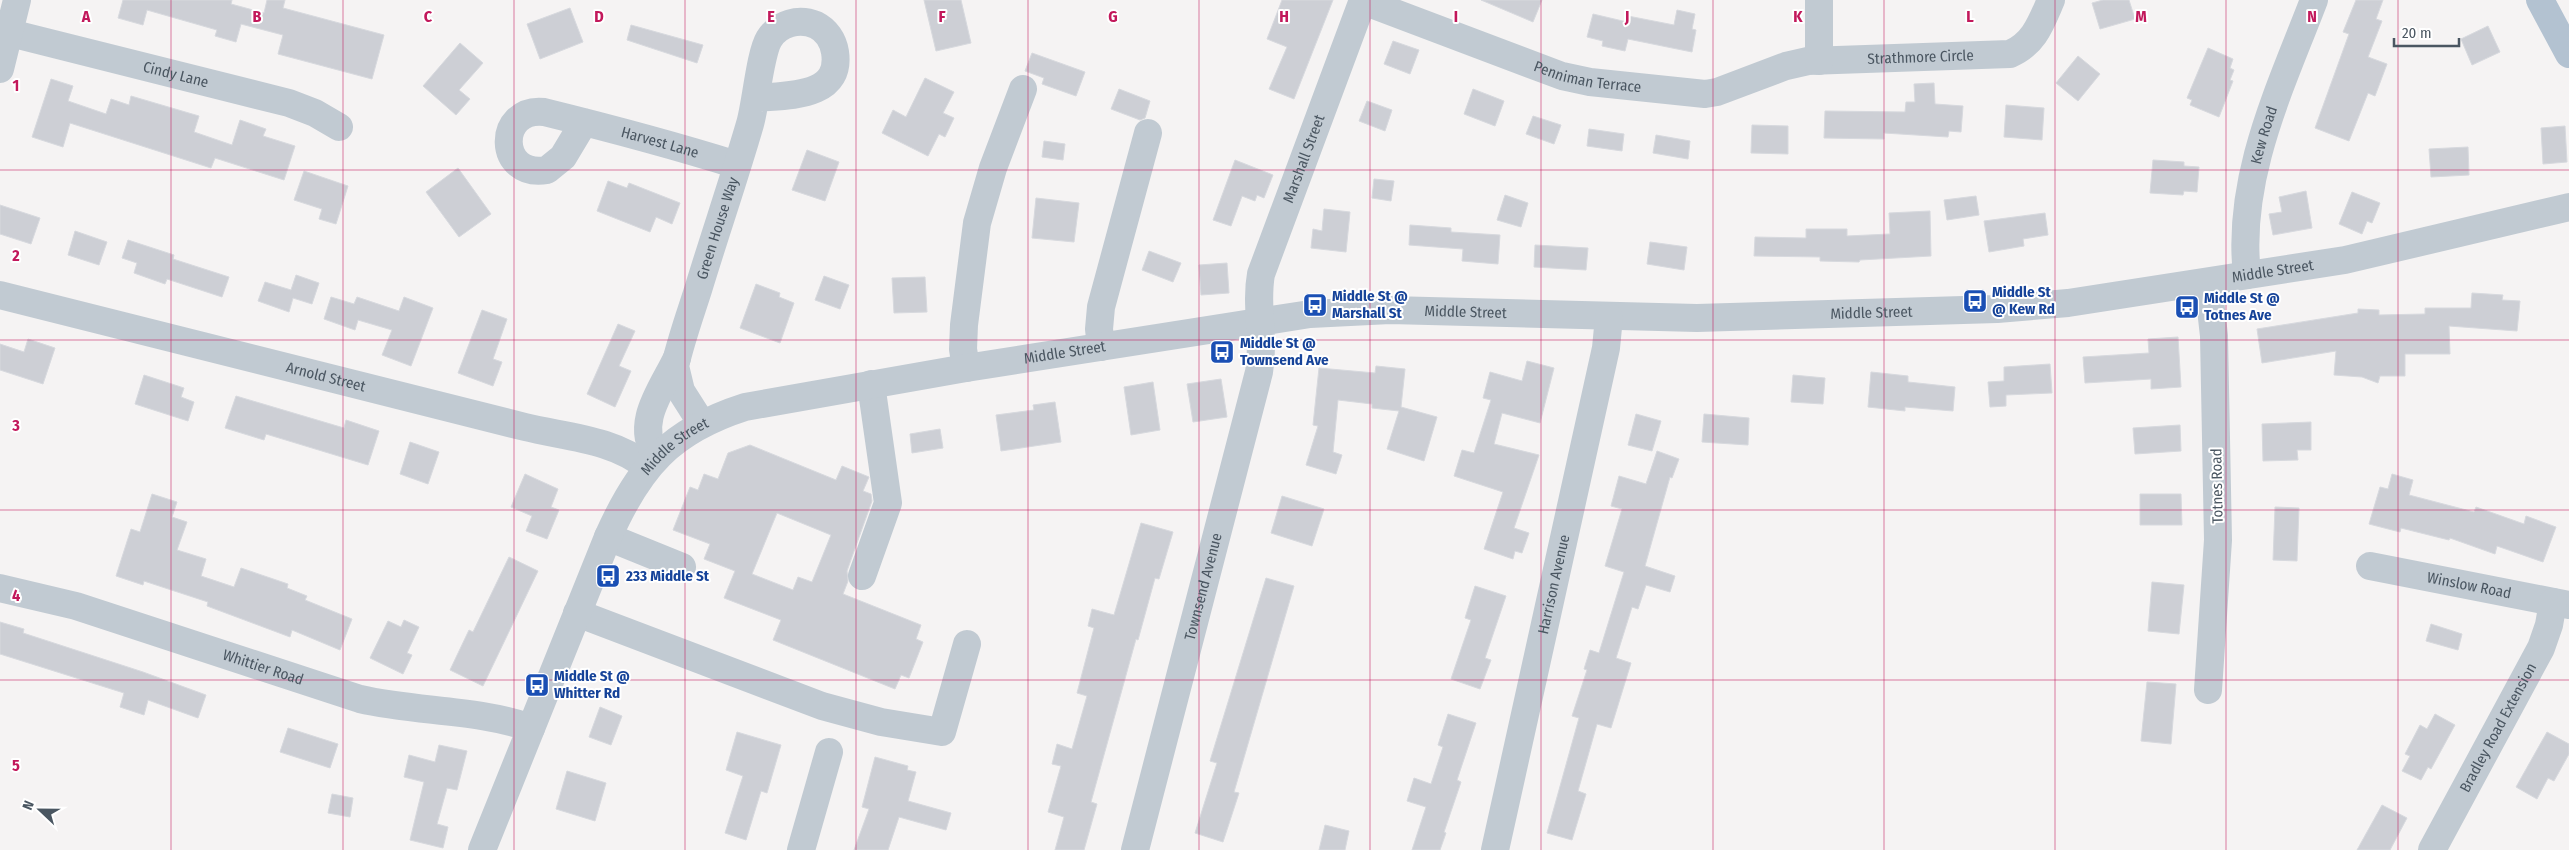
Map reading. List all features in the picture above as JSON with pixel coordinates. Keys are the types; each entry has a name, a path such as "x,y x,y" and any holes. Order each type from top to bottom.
{"main road":[{"path":"2540,0 2569,54"}],"street":[{"path":"0,69 18,0"},
{"path":"1819,0 1819,61"},
{"name":"Strathmore Circle","path":"1819,61 2010,54 2026,46 2034,37 2051,0"},
{"name":"Kew Road","path":"2247,275 2244,224 2258,152 2314,0"},
{"name":"Penniman Terrace","path":"1363,1 1549,72 1590,82 1705,94 1717,92 1786,66 1819,61"},
{"name":"Marshall Street","path":"1260,321 1258,286 1265,260 1363,1"},
{"name":"Cindy Lane","path":"10,33 289,103 309,110 339,127"},
{"path":"966,368 963,349 964,325 978,223 993,168 1023,89"},
{"name":"Green House Way","path":"677,358 757,98"},
{"name":"Harvest Lane","path":"584,122 678,146 737,165"},
{"path":"1101,347 1099,329 1101,307 1148,133"},
{"name":"Middle Street","path":"482,850 577,613 625,500 652,462 679,438 702,424 745,407 966,368 1310,314 1390,310 1697,318 1997,309 2103,299 2370,255 2569,207"},
{"name":"Totnes Road","path":"2208,282 2214,336 2218,540 2208,690"},
{"name":"Arnold Street","path":"0,294 516,425 598,442 652,462"},
{"name":"Harrison Avenue","path":"1495,850 1606,348 1610,317"},
{"name":"Townsend Avenue","path":"1135,850 1259,372 1262,349 1260,321"},
{"path":"677,358 675,366 678,382 702,424"},
{"path":"652,462 648,426 656,397 677,358"},
{"path":"862,576 888,504 871,384"},
{"path":"608,538 682,567"},
{"name":"Winslow Road","path":"2370,566 2561,603"},
{"name":"Whittier Road","path":"0,588 76,606 360,699 396,706 496,718 531,728"},
{"name":"Bradley Road Extension","path":"2432,850 2540,648 2548,625 2561,603"},
{"path":"577,613 822,706 882,722 942,732 967,644"},
{"path":"801,850 829,752"}],"building":[{"path":"123,0 232,0 231,4 264,13 267,0 285,0 283,8 384,35 372,79 278,54 283,35 241,24 236,42 215,36 217,30 147,10 143,25 118,18"},
{"path":"924,0 961,0 971,43 936,51"},
{"path":"1282,0 1333,0 1294,99 1269,89 1287,47 1267,39"},
{"path":"1481,0 1542,0 1533,22"},
{"path":"2103,0 2129,0 2135,19 2100,29 2092,3"},
{"path":"2356,0 2383,0 2376,19 2382,21 2368,57 2387,64 2375,96 2368,93 2349,141 2315,128 2349,34 2343,32"},
{"path":"570,8 583,42 540,59 527,24"},
{"path":"1677,10 1695,14 1692,29 1696,30 1692,52 1628,39 1625,51 1602,46 1603,41 1587,37 1593,14 1627,22 1628,16 1674,25"},
{"path":"631,25 703,45 697,63 627,40"},
{"path":"2488,26 2500,52 2472,65 2461,39"},
{"path":"1393,41 1419,50 1410,74 1384,64"},
{"path":"460,43 483,63 459,90 470,99 456,115 423,86"},
{"path":"2208,48 2233,59 2230,68 2234,70 2230,80 2233,81 2219,117 2190,105 2192,100 2187,98"},
{"path":"1032,53 1085,72 1076,96 1042,84 1044,78 1025,71"},
{"path":"2078,56 2100,74 2078,101 2056,83"},
{"path":"925,78 954,92 943,113 954,118 945,137 939,134 928,156 882,133 893,110 906,117"},
{"path":"51,79 73,86 68,101 106,114 111,99 129,105 131,96 199,116 194,132 232,145 240,120 266,129 263,136 295,146 284,180 215,158 211,168 70,123 63,147 32,137"},
{"path":"1934,83 1935,104 1963,106 1961,132 1949,131 1948,137 1884,133 1884,139 1824,138 1825,111 1905,112 1906,102 1915,102 1914,84"},
{"path":"1119,89 1150,101 1145,118 1140,120 1111,109"},
{"path":"1473,89 1504,101 1495,126 1464,114"},
{"path":"1367,101 1392,110 1385,131 1359,121"},
{"path":"2006,105 2044,108 2042,140 2004,137"},
{"path":"1533,116 1561,125 1554,144 1526,134"},
{"path":"1752,125 1788,126 1788,154 1751,153"},
{"path":"2565,126 2567,162 2543,164 2541,128"},
{"path":"1589,129 1624,134 1622,151 1587,146"},
{"path":"1656,135 1690,141 1688,159 1653,153"},
{"path":"1044,141 1065,144 1063,160 1042,157"},
{"path":"2468,147 2469,175 2431,177 2429,149"},
{"path":"807,150 839,162 825,201 792,190"},
{"path":"1235,160 1273,175 1264,198 1257,195 1255,201 1242,196 1231,226 1213,220"},
{"path":"2153,160 2184,162 2184,166 2199,167 2197,192 2184,191 2183,195 2150,193"},
{"path":"458,168 491,214 459,237 426,192"},
{"path":"304,171 348,186 336,224 319,219 322,209 294,200"},
{"path":"1374,179 1394,181 1391,201 1372,198"},
{"path":"608,181 627,188 629,183 680,203 672,224 656,217 650,232 597,211"},
{"path":"2306,191 2312,228 2273,235 2269,214 2282,212 2279,197"},
{"path":"2352,192 2380,203 2372,223 2367,221 2362,234 2339,224"},
{"path":"1505,195 1528,203 1521,227 1497,220"},
{"path":"1976,196 1979,215 1947,220 1944,200"},
{"path":"1036,198 1079,203 1074,242 1032,238"},
{"path":"0,205 40,218 31,244 0,234"},
{"path":"1324,209 1350,212 1346,252 1311,248 1313,229 1322,231"},
{"path":"1930,211 1931,256 1860,260 1859,262 1820,261 1820,257 1754,256 1755,237 1806,238 1806,229 1847,229 1847,236 1890,234 1889,213"},
{"path":"2045,213 2048,235 2023,239 2024,246 1989,252 1984,221"},
{"path":"1410,225 1451,228 1451,232 1500,235 1498,264 1462,261 1463,249 1409,245"},
{"path":"75,231 107,242 99,265 68,255"},
{"path":"128,240 174,255 173,259 229,277 222,297 167,279 165,284 134,273 137,263 122,258"},
{"path":"1650,242 1687,247 1684,270 1647,264"},
{"path":"1535,245 1588,248 1586,270 1534,267"},
{"path":"1149,251 1181,263 1173,282 1142,270"},
{"path":"1227,263 1229,293 1201,295 1199,265"},
{"path":"296,275 319,283 312,304 293,298 289,312 258,301 265,282 291,290"},
{"path":"824,276 849,285 840,309 815,300"},
{"path":"925,277 927,312 894,313 892,278"},
{"path":"756,284 780,293 779,297 794,303 780,343 740,328"},
{"path":"2472,293 2503,295 2502,300 2520,301 2517,331 2449,326 2450,354 2405,354 2405,376 2380,376 2378,383 2362,377 2334,375 2336,351 2262,363 2257,329 2358,313 2358,309 2379,310 2379,315 2425,314 2425,308 2471,308"},
{"path":"331,297 354,304 357,297 399,311 404,297 433,308 411,366 382,355 392,330 358,320 355,330 324,319"},
{"path":"482,310 507,319 493,359 502,362 493,386 458,373"},
{"path":"618,324 635,331 619,366 631,371 615,407 587,394"},
{"path":"2178,337 2181,387 2151,389 2151,379 2085,383 2083,357 2149,353 2148,339"},
{"path":"28,339 55,348 43,384 0,370 0,344 24,352"},
{"path":"1527,361 1554,368 1540,423 1502,413 1494,444 1539,455 1514,528 1529,533 1522,553 1515,551 1513,559 1484,549 1503,492 1454,476 1462,450 1474,453 1491,400 1483,398 1490,372 1522,381"},
{"path":"2050,364 2052,393 2006,395 2006,406 1990,407 1988,382 2004,381 2004,367"},
{"path":"1376,366 1405,369 1401,407 1437,417 1424,461 1387,449 1399,411 1372,408 1372,404 1338,400 1333,452 1342,455 1336,474 1306,465 1318,426 1313,425 1319,368 1375,373"},
{"path":"1871,372 1908,376 1908,382 1955,387 1953,411 1905,407 1905,411 1868,407"},
{"path":"144,375 184,388 181,397 194,402 188,421 135,404"},
{"path":"1793,375 1825,378 1823,404 1791,402"},
{"path":"1221,379 1227,417 1193,422 1187,384"},
{"path":"1153,382 1160,430 1131,435 1124,387"},
{"path":"236,396 344,428 346,420 379,431 368,465 266,434 264,440 225,428"},
{"path":"1055,402 1061,442 1001,451 996,415 1034,410 1033,405"},
{"path":"1636,414 1661,421 1652,451 1628,445"},
{"path":"1704,414 1749,418 1748,445 1702,442"},
{"path":"2311,422 2311,450 2297,450 2298,460 2263,461 2262,424"},
{"path":"2180,425 2181,451 2135,454 2133,428"},
{"path":"940,429 943,448 912,453 910,434"},
{"path":"410,442 439,452 428,484 400,474"},
{"path":"750,445 836,480 842,466 869,477 863,491 871,494 872,501 847,571 848,581 843,594 921,625 916,639 923,642 909,678 901,675 895,689 773,640 781,620 724,598 735,571 704,559 710,544 673,530 690,487 698,490 704,474 718,479 728,453","holes":["777,513 831,535 812,582 798,577 793,590 752,574"]},
{"path":"1657,451 1679,459 1672,478 1670,477 1645,566 1675,576 1670,592 1646,585 1638,609 1632,607 1616,658 1631,663 1611,728 1597,724 1578,791 1586,794 1572,840 1547,833 1579,718 1572,716 1587,670 1584,669 1590,650 1599,653 1624,572 1605,566 1622,509 1611,506 1619,476 1646,484"},
{"path":"525,474 558,489 551,507 559,510 547,539 526,531 532,516 511,507"},
{"path":"2392,474 2413,480 2409,495 2474,512 2476,507 2524,524 2526,516 2556,527 2543,562 2497,546 2495,554 2450,538 2449,540 2401,528 2400,532 2369,524 2380,487 2388,489"},
{"path":"152,494 177,502 172,517 187,522 177,550 206,559 201,576 234,587 241,568 288,584 287,588 307,596 305,600 352,619 340,650 292,630 290,637 207,606 208,602 144,581 143,585 116,576 131,529 140,532"},
{"path":"2140,494 2181,494 2182,525 2140,525"},
{"path":"1282,496 1324,509 1312,546 1271,533"},
{"path":"2275,507 2299,508 2297,561 2273,560"},
{"path":"1141,523 1173,532 1159,579 1155,578 1138,640 1136,639 1091,802 1097,804 1084,850 1055,850 1064,817 1048,812 1061,766 1052,764 1057,744 1072,749 1087,696 1077,693 1094,628 1088,626 1092,609 1114,615"},
{"path":"509,557 538,571 483,686 450,670 469,630 473,632"},
{"path":"1266,578 1294,586 1234,792 1239,793 1223,842 1195,833 1217,763 1210,761"},
{"path":"2152,582 2184,585 2179,634 2148,631"},
{"path":"1475,586 1506,596 1485,658 1491,660 1480,689 1451,679 1471,620 1465,618"},
{"path":"404,620 419,627 407,653 412,655 403,674 370,658 388,621 401,627"},
{"path":"0,622 24,629 23,633 143,672 206,695 198,718 148,700 144,715 120,707 124,693 0,654"},
{"path":"2431,624 2462,634 2458,650 2426,641"},
{"path":"2147,682 2176,684 2171,744 2141,741"},
{"path":"600,707 622,716 611,745 589,737"},
{"path":"1448,714 1476,723 1457,780 1461,782 1440,850 1412,850 1426,807 1407,801 1414,778 1431,784 1443,747 1438,745"},
{"path":"2435,714 2455,725 2431,769 2428,767 2421,780 2402,771 2410,756 2405,754 2420,725 2427,729"},
{"path":"288,728 338,744 330,768 280,752"},
{"path":"737,732 781,745 767,793 761,791 746,840 725,833 743,776 726,770"},
{"path":"2547,732 2569,744 2569,754 2554,781 2548,778 2537,799 2516,787"},
{"path":"439,745 467,751 457,790 447,788 437,824 448,827 443,848 410,840 424,782 404,777 409,755 435,762"},
{"path":"875,757 908,766 907,770 916,772 908,801 951,813 946,830 899,817 888,850 854,850 869,809 862,807"},
{"path":"567,771 606,783 595,821 556,809"},
{"path":"332,794 353,798 350,817 328,813"},
{"path":"2382,805 2407,818 2390,850 2357,850"},
{"path":"1325,825 1349,831 1345,850 1319,850"}],"place":[{"name":"Middle St @ Kew Rd","path":"1975,301"},
{"name":"Middle St @ Marshall St","path":"1315,305"},
{"name":"Middle St @ Totnes Ave","path":"2187,307"},
{"name":"Middle St @ Townsend Ave","path":"1222,352"},
{"name":"233 Middle St","path":"608,576"},
{"name":"Middle St @ Whitter Rd","path":"537,685"}]}
